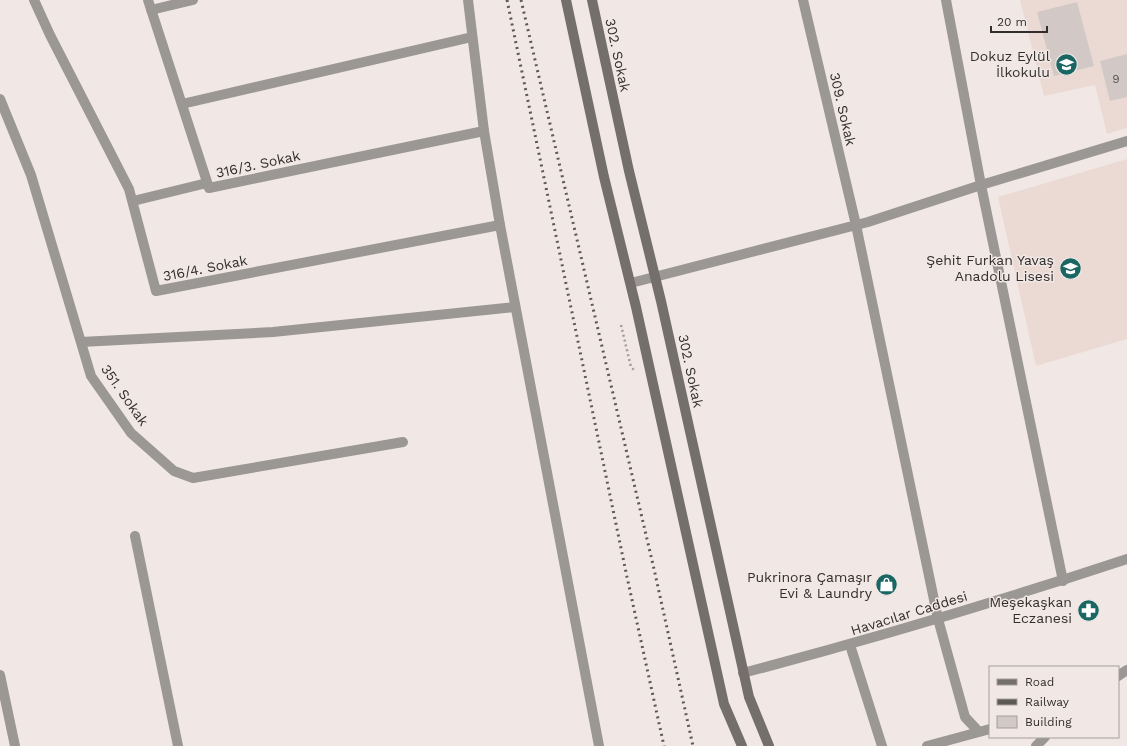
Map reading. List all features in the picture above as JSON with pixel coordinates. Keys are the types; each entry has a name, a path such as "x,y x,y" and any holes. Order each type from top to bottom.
{"main road":[{"path":"566,0 604,177 631,283 724,704 742,746"},
{"name":"302. Sokak","path":"592,0 629,171 655,277 748,697 769,746"}],"street":[{"name":"316/4. Sokak","path":"34,0 50,35 130,189 156,291 500,225"},
{"path":"150,5 193,0"},
{"path":"468,0 484,131 500,225 599,746"},
{"name":"309. Sokak","path":"803,0 856,225 938,619 965,717 979,732"},
{"path":"946,0 981,185 1063,581"},
{"name":"316/3. Sokak","path":"150,5 209,188 484,131"},
{"path":"182,104 472,37"},
{"name":"351. Sokak","path":"0,99 31,175 91,376 131,432 174,472 193,478 403,442"},
{"path":"631,283 856,225 1127,141"},
{"path":"132,201 207,183"},
{"path":"81,342 272,332 515,307"},
{"path":"135,536 178,746"},
{"name":"Havacılar Caddesi","path":"743,673 850,645 938,619 1063,581 1127,559"},
{"path":"850,645 882,746"},
{"path":"0,675 15,746"},
{"path":"927,746 989,729"},
{"path":"1036,746 1044,738"}],"path":[{"path":"621,325 631,367"}],"shaded area":[{"name":"Dokuz Eylül İlkokulu","path":"1020,0 1127,0 1127,128 1107,134 1095,85 1044,96"},
{"name":"Şehit Furkan Yavaş Anadolu Lisesi","path":"1127,159 1127,339 1036,366 998,197"}],"building":[{"path":"1077,2 1094,66 1054,76 1037,12"},
{"path":"1127,54 1127,97 1110,101 1100,61"}],"railway":[{"path":"507,0 627,577 664,746"},
{"path":"521,0 654,569 693,746"}],"place":[{"name":"Dokuz Eylül İlkokulu","path":"1066,64"},
{"name":"Şehit Furkan Yavaş Anadolu Lisesi","path":"1070,268"},
{"name":"Pukrinora Çamaşır Evi & Laundry","path":"887,585"},
{"name":"Meşekaşkan Eczanesi","path":"1088,610"}]}
